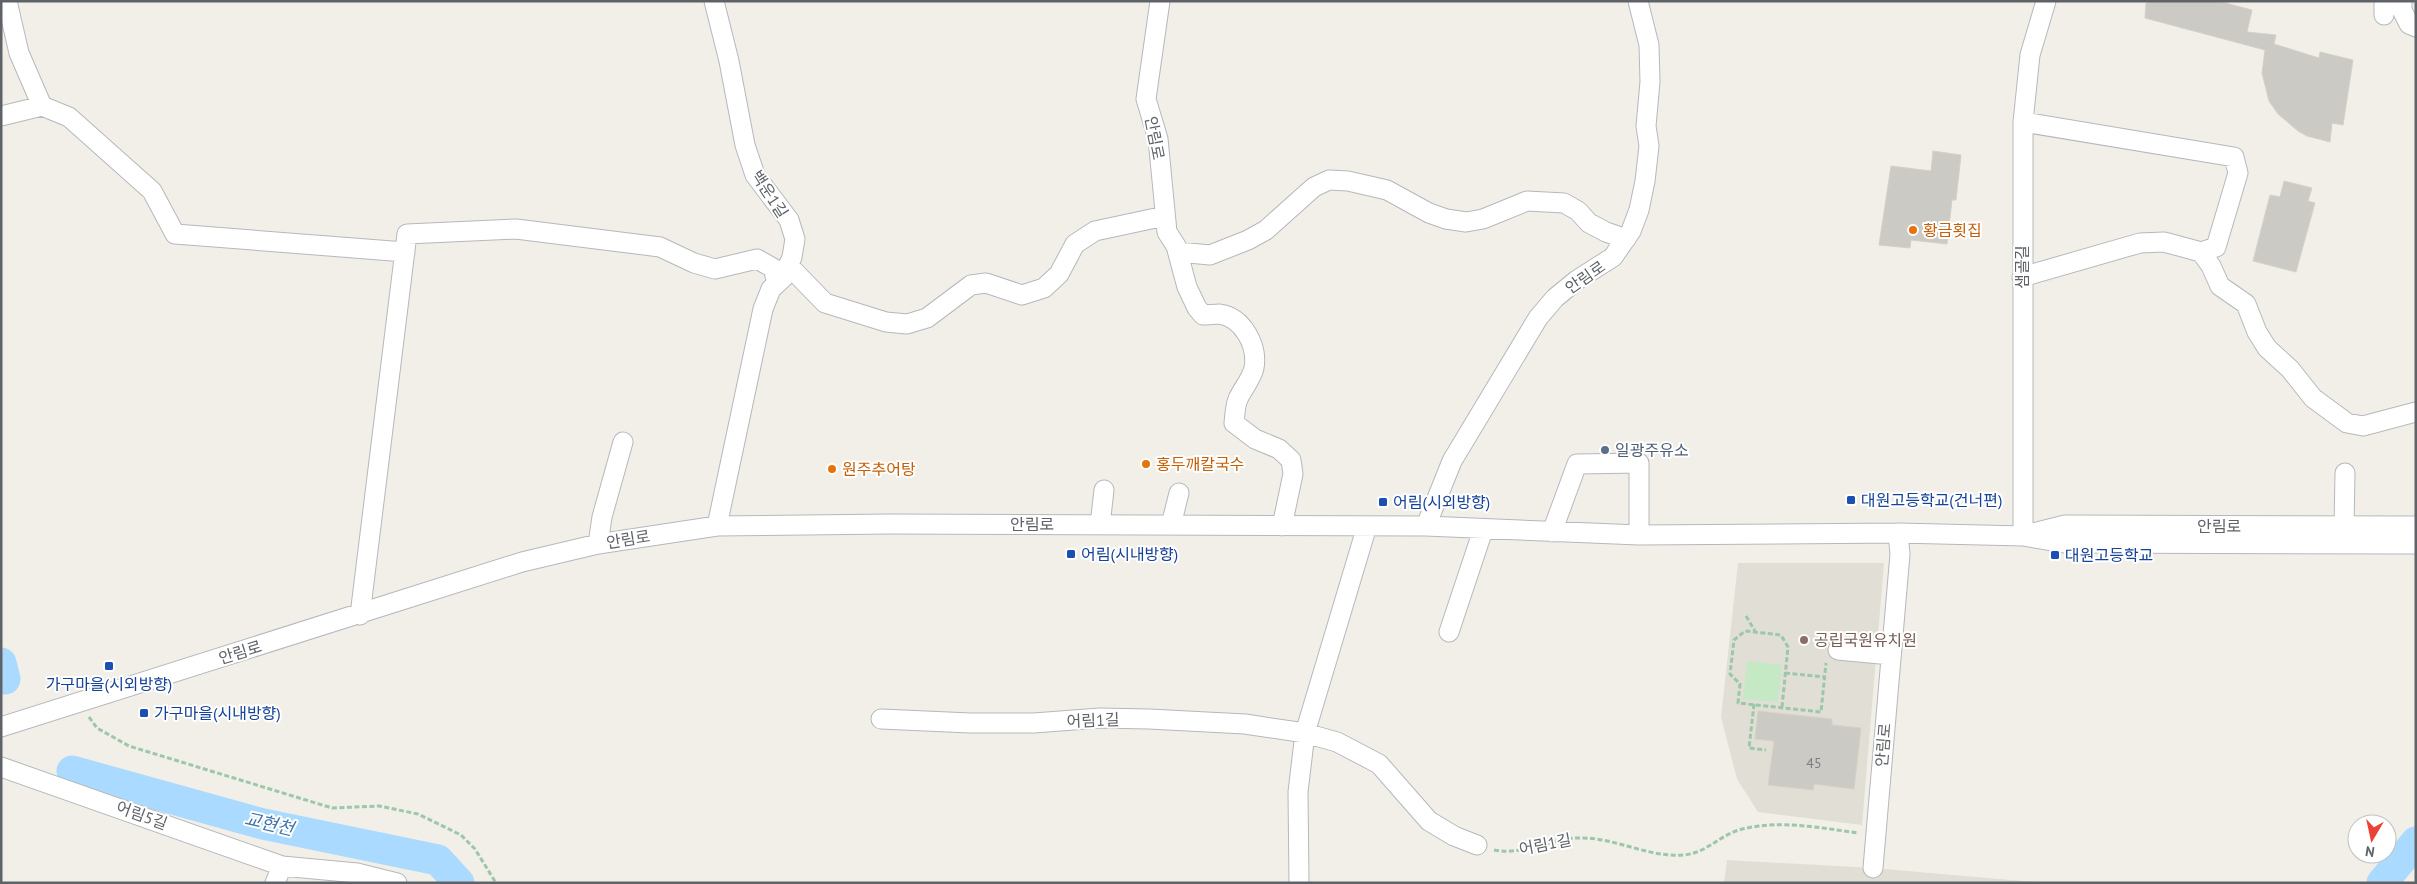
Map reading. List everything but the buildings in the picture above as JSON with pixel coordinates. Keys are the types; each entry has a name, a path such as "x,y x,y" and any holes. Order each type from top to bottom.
{"street":[{"path":"7,1 20,53 42,106"},
{"name":"백운1길","path":"714,1 729,61 746,146 755,175 788,220 795,239 784,277 771,289 763,309 717,526"},
{"name":"안림로","path":"1160,1 1146,99 1158,140 1167,232 1178,252 1187,287 1197,308 1203,315 1221,314 1235,321 1247,333 1253,348 1254,366 1248,383 1237,401 1234,422 1255,440 1279,449 1291,460 1293,474 1282,526"},
{"name":"안림로","path":"1426,526 1452,462 1538,318 1555,298 1577,280 1613,258 1626,239 1640,210 1646,181 1649,146 1646,126 1650,82 1649,45 1638,1"},
{"name":"샘골길","path":"2023,536 2022,122 2030,55 2046,1"},
{"path":"2402,1 2402,10 2409,24 2416,27"},
{"path":"1,116 42,106 69,117 152,191 175,234 405,252"},
{"path":"2022,122 2234,157 2238,173 2216,246 2201,252 2164,242 2140,243 2022,278"},
{"path":"1178,252 1210,255 1248,240 1266,230 1314,187 1330,180 1348,181 1387,190 1429,213 1466,222 1483,219 1527,201 1564,203 1578,211 1588,223 1626,239"},
{"path":"788,265 825,304 886,322 906,324 927,318 971,285 986,283 1022,295 1044,288 1059,274 1075,244 1095,231 1165,216"},
{"path":"360,615 407,234 516,229 660,247 694,263 714,269 757,259 773,268 777,283"},
{"path":"2201,252 2211,266 2220,286 2246,304 2257,332 2267,348 2290,369 2313,398 2347,423 2363,426 2416,412"},
{"path":"598,544 602,517 623,442"},
{"path":"1552,532 1577,464 1639,464 1639,535"},
{"path":"2344,527 2345,474"},
{"path":"1100,524 1104,490"},
{"path":"1171,525 1179,493"},
{"name":"안림로","path":"1,726 360,615 522,562 598,544 717,526 1100,524 1426,526 1483,530 1639,535 1898,533 2023,536 2064,543 2416,544"},
{"name":"안림로","path":"2023,536 2065,525 2416,526"},
{"path":"1299,883 1298,792 1305,733 1324,664 1367,526"},
{"path":"1449,632 1483,530"},
{"name":"안림로","path":"1873,868 1900,554 1898,533"},
{"path":"1838,650 1891,655"},
{"name":"어림1길","path":"881,719 970,723 1034,723 1100,718 1150,719 1245,724 1305,733 1337,742 1379,764 1429,821 1454,836 1478,845"},
{"name":"어림5길","path":"1,767 278,874 357,873 397,883"}],"path":[{"path":"1746,616 1755,632"},
{"path":"1782,707 1788,647 1781,635 1745,631 1734,640 1730,674 1740,684 1738,703 1821,712 1826,663 1838,650"},
{"path":"1786,673 1824,677"},
{"path":"79,702 97,728 129,746 332,808 380,806 418,814 462,835 475,849 496,883"},
{"path":"1754,704 1749,748 1766,750"},
{"name":"어림1길","path":"1478,845 1496,850 1515,851 1579,838 1603,840 1670,856 1687,855 1704,850 1737,830 1778,824 1875,835"}],"shaded area":[{"name":"공립국원유치원","path":"1738,563 1884,563 1862,825 1758,812 1737,779 1721,717"},
{"path":"1727,860 1873,868 2046,883 1724,883"}],"green space":[{"path":"1747,661 1782,665 1778,702 1743,699"}],"waterway":[{"name":"교현천","path":"1,663 5,679"},
{"name":"교현천","path":"72,771 263,824 438,860 459,883"},
{"name":"교현천","path":"2382,883 2416,842"}],"place":[{"name":"황금횟집","path":"1913,230"},
{"name":"일광주유소","path":"1605,450"},
{"name":"홍두깨칼국수","path":"1146,464"},
{"name":"원주추어탕","path":"832,469"},
{"name":"대원고등학교(건너편)","path":"1851,500"},
{"name":"어림(시외방향)","path":"1383,502"},
{"name":"어림(시내방향)","path":"1071,554"},
{"name":"대원고등학교","path":"2055,555"},
{"name":"공립국원유치원","path":"1804,640"},
{"name":"가구마을(시외방향)","path":"109,666"},
{"name":"가구마을(시내방향)","path":"144,713"}]}
